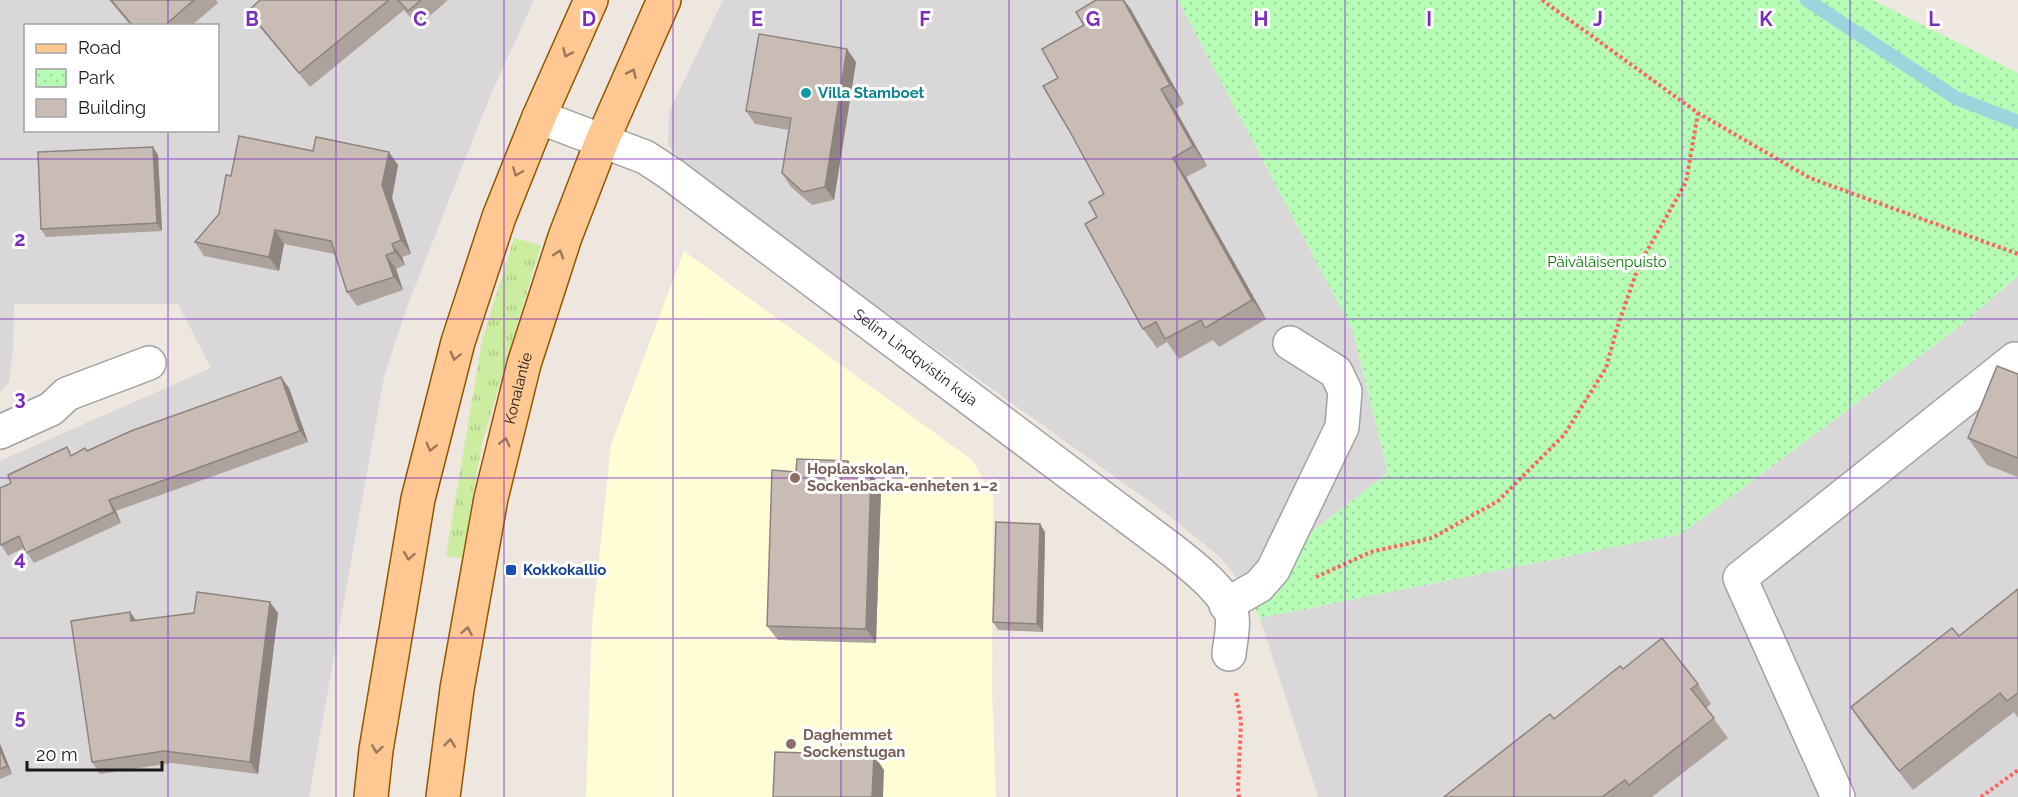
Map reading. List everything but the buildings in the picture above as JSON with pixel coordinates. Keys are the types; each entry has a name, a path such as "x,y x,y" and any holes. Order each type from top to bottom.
{"main road":[{"path":"371,797 376,750 418,499 458,342 499,217 539,117 591,0"},
{"name":"Konalantie","path":"443,797 457,689 491,498 524,364 565,237 602,141 664,0"}],"street":[{"name":"Selim Lindqvistin kuja","path":"539,117 645,157 671,174 1172,550 1207,578 1227,605 1232,616 1229,654"},
{"path":"1227,605 1259,586 1273,570 1342,427 1345,391 1336,372 1290,343"},
{"path":"1838,797 1740,578 2014,359 2018,360"},
{"path":"0,432 51,409 67,394 148,363"}],"path":[{"path":"1542,0 1698,113 1810,178 2018,254"},
{"path":"1259,586 1308,581 1371,552 1432,538 1498,501 1564,435 1606,368 1639,265 1686,182 1698,113"},
{"path":"1229,654 1241,722 1239,797"},
{"path":"1981,797 2018,770"}],"shaded area":[{"path":"0,0 534,0 488,101 405,312 384,377 309,797 0,797 0,461 211,368 178,304 14,304 13,349 9,382 0,392"},
{"path":"723,0 1178,0 1353,331 1388,473 1242,585 1221,558 1168,515 688,171 668,144 669,112"},
{"name":"Hoplaxskolan, Sockenbacka-enheten 1–2","path":"684,251 972,460 993,496 992,691 996,797 586,797 592,626 611,445"},
{"path":"2018,276 2018,797 1318,797 1260,618 1681,534 1959,327"}],"green space":[{"name":"Päiväläisenpuisto","path":"1178,0 1873,0 2018,73 2018,276 1959,327 1681,534 1260,618 1242,585 1388,473 1353,331"},
{"path":"514,238 541,245 482,443 462,558 446,556 482,341"}],"waterway":[{"path":"1807,0 1956,98 2018,122"}],"place":[{"name":"Villa Stamboet","path":"806,93"},
{"name":"Hoplaxskolan, Sockenbacka-enheten 1–2","path":"795,478"},
{"name":"Kokkokallio","path":"511,570"},
{"name":"Daghemmet Sockenstugan","path":"791,744"}]}
